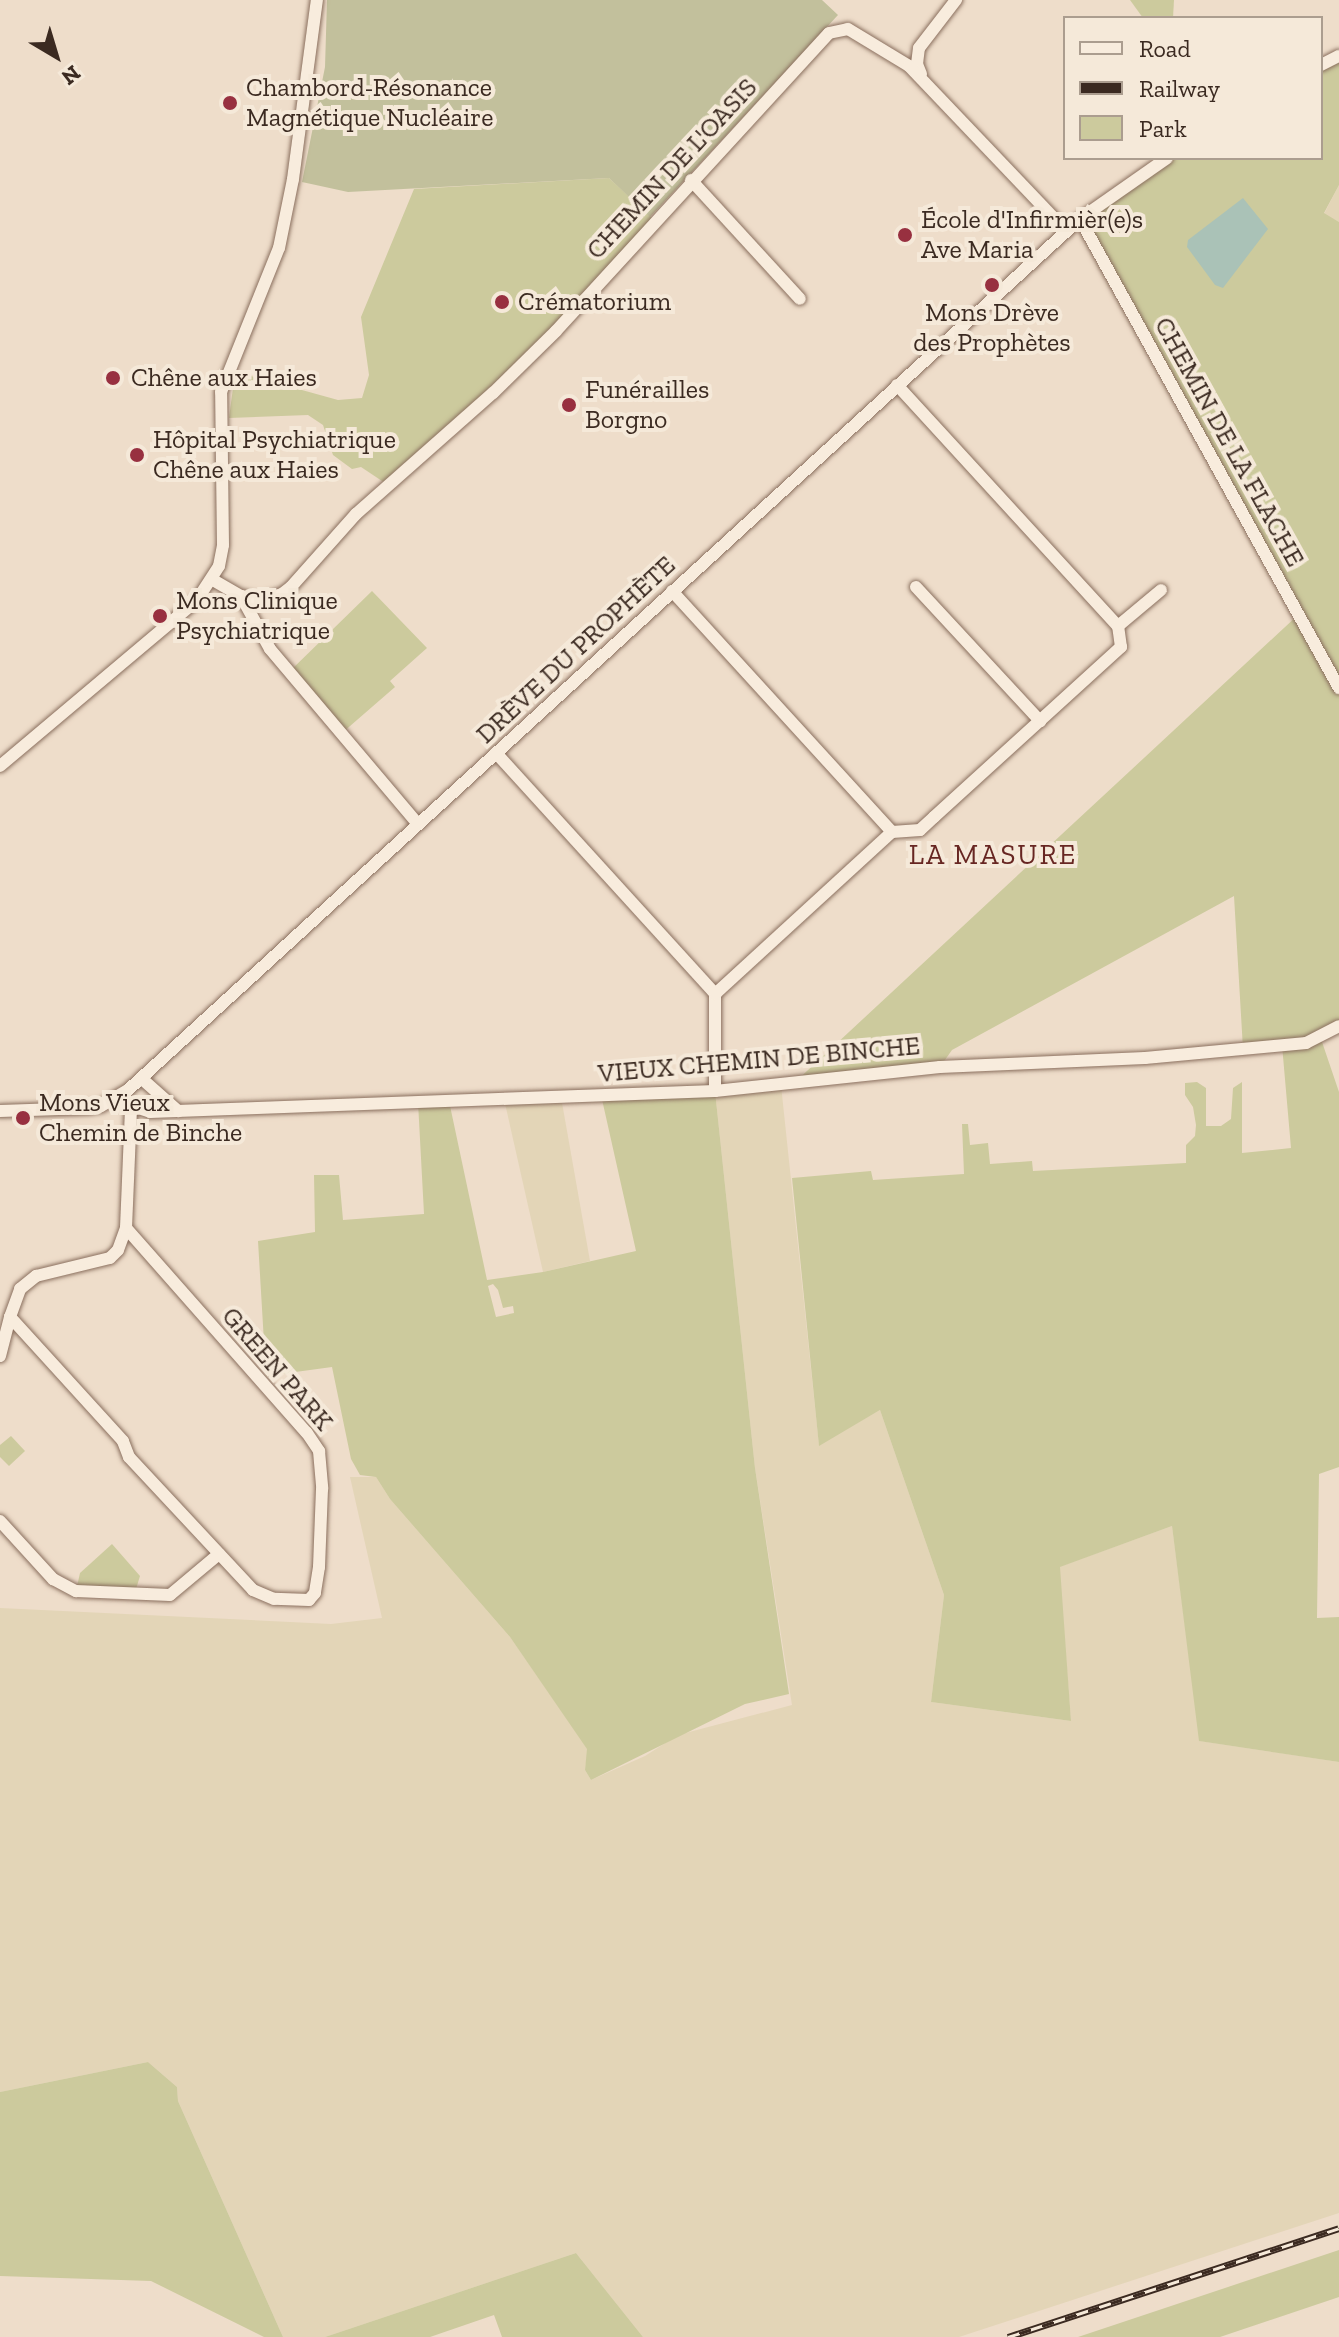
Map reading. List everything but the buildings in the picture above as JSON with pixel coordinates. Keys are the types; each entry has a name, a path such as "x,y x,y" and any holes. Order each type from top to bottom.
{"street":[{"path":"0,766 197,600 213,580 223,545 221,392 279,248 297,149 317,0"},
{"path":"928,83 917,64 917,54 956,0"},
{"name":"CHEMIN DE L'OASIS","path":"241,596 261,600 291,587 356,514 535,352 829,33 848,29 909,66 1066,231"},
{"name":"DRÈVE DU PROPHÈTE","path":"114,1100 1066,231 1164,160"},
{"path":"691,180 800,299"},
{"name":"CHEMIN DE LA FLACHE","path":"1080,219 1339,688"},
{"path":"715,994 892,832 920,830 1121,647 1118,626 897,385"},
{"path":"213,580 241,596 270,649 418,824"},
{"path":"916,587 1040,721"},
{"path":"1118,626 1161,590"},
{"path":"672,591 892,832"},
{"path":"496,753 715,994 715,1091"},
{"name":"VIEUX CHEMIN DE BINCHE","path":"114,1100 150,1112 715,1091 940,1067 1145,1058 1306,1043 1339,1026"},
{"path":"141,1078 178,1111"},
{"path":"0,1111 88,1108 114,1100"},
{"path":"0,1356 14,1302 28,1282 36,1276 110,1258 118,1250 126,1228 131,1107"},
{"name":"GREEN PARK","path":"10,1317 123,1441 129,1457 253,1590 263,1596 309,1600 315,1593 318,1576 322,1489 319,1451 307,1433 126,1228"},
{"path":"0,1521 53,1579 76,1591 170,1595 219,1554"}],"shaded area":[{"path":"327,0 822,0 838,15 650,217 609,178 348,192 302,182 325,67"},
{"path":"1339,185 1339,222 1324,214"},
{"path":"1243,198 1268,229 1223,288 1215,285 1187,247 1188,240"},
{"path":"781,1085 819,1445 880,1410 944,1595 931,1702 1071,1721 1059,1567 1172,1526 1200,1741 1339,1762 1339,2213 959,2337 643,2337 576,2253 325,2337 283,2337 178,2101 177,2087 148,2062 0,2092 0,1608 331,1624 382,1618 350,1477 376,1477 390,1499 510,1637 588,1749 585,1770 591,1780 645,1756 678,1735 792,1705 755,1468 715,1091"},
{"path":"561,1097 590,1261 543,1272 504,1099"}],"green space":[{"path":"1130,0 1174,0 1173,16 1142,16"},
{"path":"1339,56 1339,185 1324,213 1339,222 1339,1026 1321,1039 1339,1092 1339,1467 1319,1474 1317,1618 1339,1617 1339,1762 1199,1741 1172,1526 1060,1567 1071,1721 931,1702 944,1595 880,1410 819,1446 792,1178 871,1171 873,1180 964,1174 962,1124 968,1124 970,1145 988,1143 990,1164 1032,1161 1033,1171 1186,1163 1186,1145 1195,1136 1196,1125 1193,1107 1185,1095 1185,1083 1197,1082 1206,1088 1206,1126 1221,1126 1231,1119 1233,1088 1242,1082 1242,1153 1291,1148 1282,1045 1243,1049 1234,896 952,1050 940,1067 793,1084 1299,614 1080,219 1164,160 1323,160 1323,64"},
{"path":"609,178 654,220 556,331 388,485 361,467 352,469 333,455 323,425 308,415 229,418 233,388 240,373 338,400 362,398 369,375 361,317 414,189"},
{"path":"372,591 427,648 390,681 395,687 342,733 289,672"},
{"path":"715,1091 755,1468 789,1694 745,1704 591,1780 585,1770 587,1749 510,1637 390,1499 376,1477 360,1475 351,1459 332,1367 266,1376 258,1241 315,1232 314,1175 339,1175 343,1220 424,1214 418,1102 449,1101 487,1280 543,1272 636,1251 601,1095","holes":["493,1284 503,1308 513,1306 514,1313 496,1317 488,1286"]},
{"path":"11,1436 25,1451 9,1466 0,1457 0,1445"},
{"path":"112,1544 140,1576 136,1589 76,1591 80,1573"},
{"path":"148,2062 177,2087 178,2101 283,2337 264,2337 151,2281 0,2276 0,2092"},
{"path":"1339,2250 1339,2297 1220,2337 1078,2337"},
{"path":"576,2253 643,2337 502,2337 494,2315 430,2337 325,2337"}],"railway":[{"path":"1008,2337 1339,2228"}],"place":[{"name":"Chambord-Résonance Magnétique Nucléaire","path":"230,103"},
{"name":"École d'Infirmièr(e)s Ave Maria","path":"905,235"},
{"name":"Mons Drève des Prophètes","path":"992,285"},
{"name":"Crématorium","path":"502,302"},
{"name":"Chêne aux Haies","path":"113,378"},
{"name":"Funérailles Borgno","path":"569,405"},
{"name":"Hôpital Psychiatrique Chêne aux Haies","path":"137,455"},
{"name":"Mons Clinique Psychiatrique","path":"160,616"},
{"name":"Mons Vieux Chemin de Binche","path":"23,1118"}],"district":[{"name":"LA MASURE","path":"993,855"}]}
